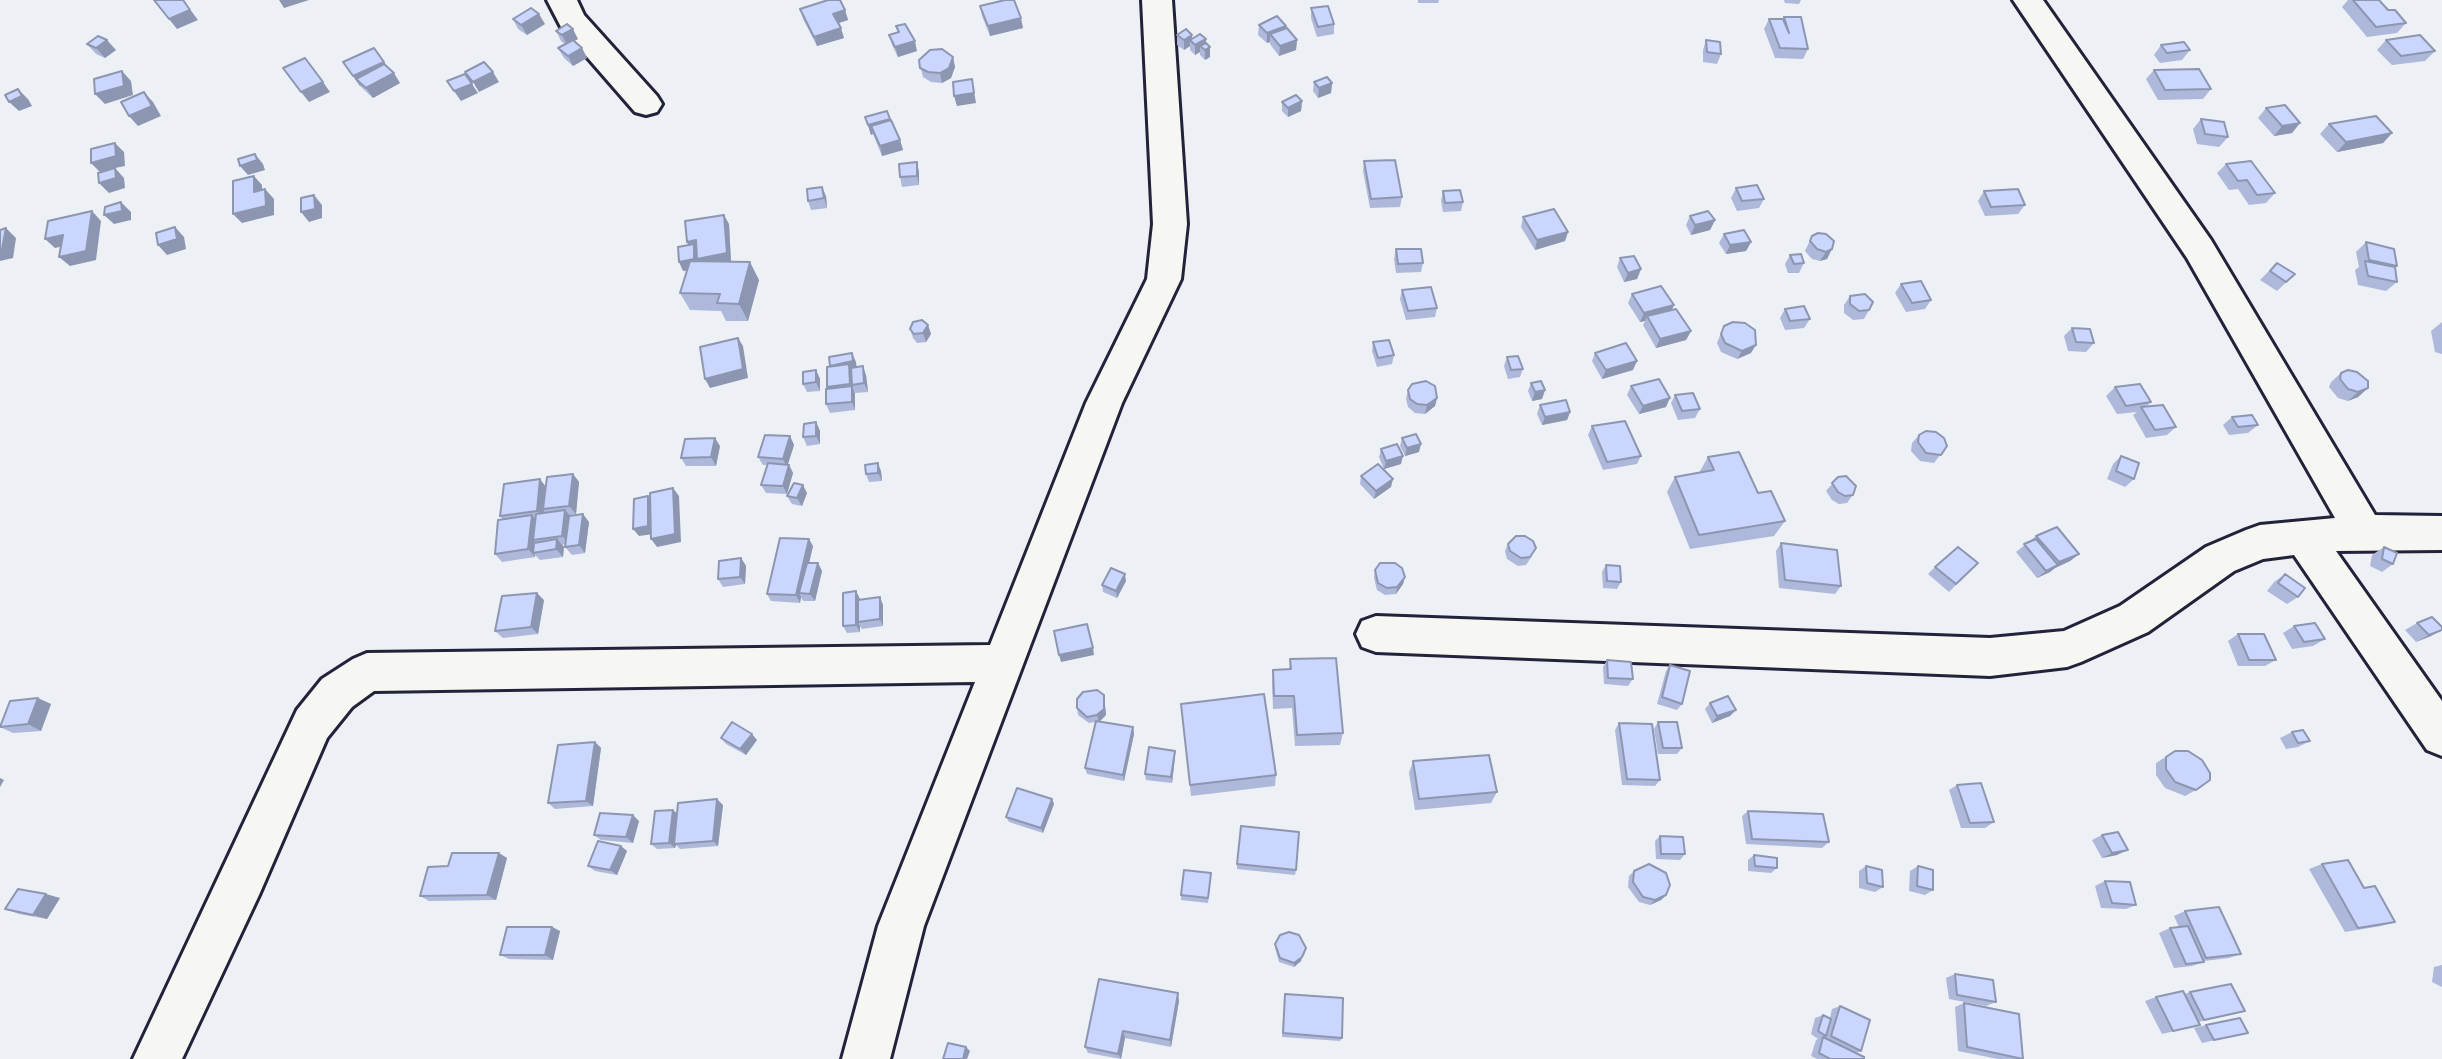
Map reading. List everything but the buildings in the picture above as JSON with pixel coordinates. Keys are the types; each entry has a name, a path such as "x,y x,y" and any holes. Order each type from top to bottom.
{"street":[{"path":"562,0 572,20 646,104"},
{"path":"866,1059 901,926 1104,403 1164,279 1170,224 1157,0"},
{"path":"2028,0 2199,249 2364,532"},
{"path":"1376,634 1990,657 2067,649 2134,619 2220,559 2260,542 2364,532 2442,533"},
{"path":"2304,537 2442,736"},
{"path":"156,1059 243,879 312,724 337,693 367,672 1003,663"}]}
